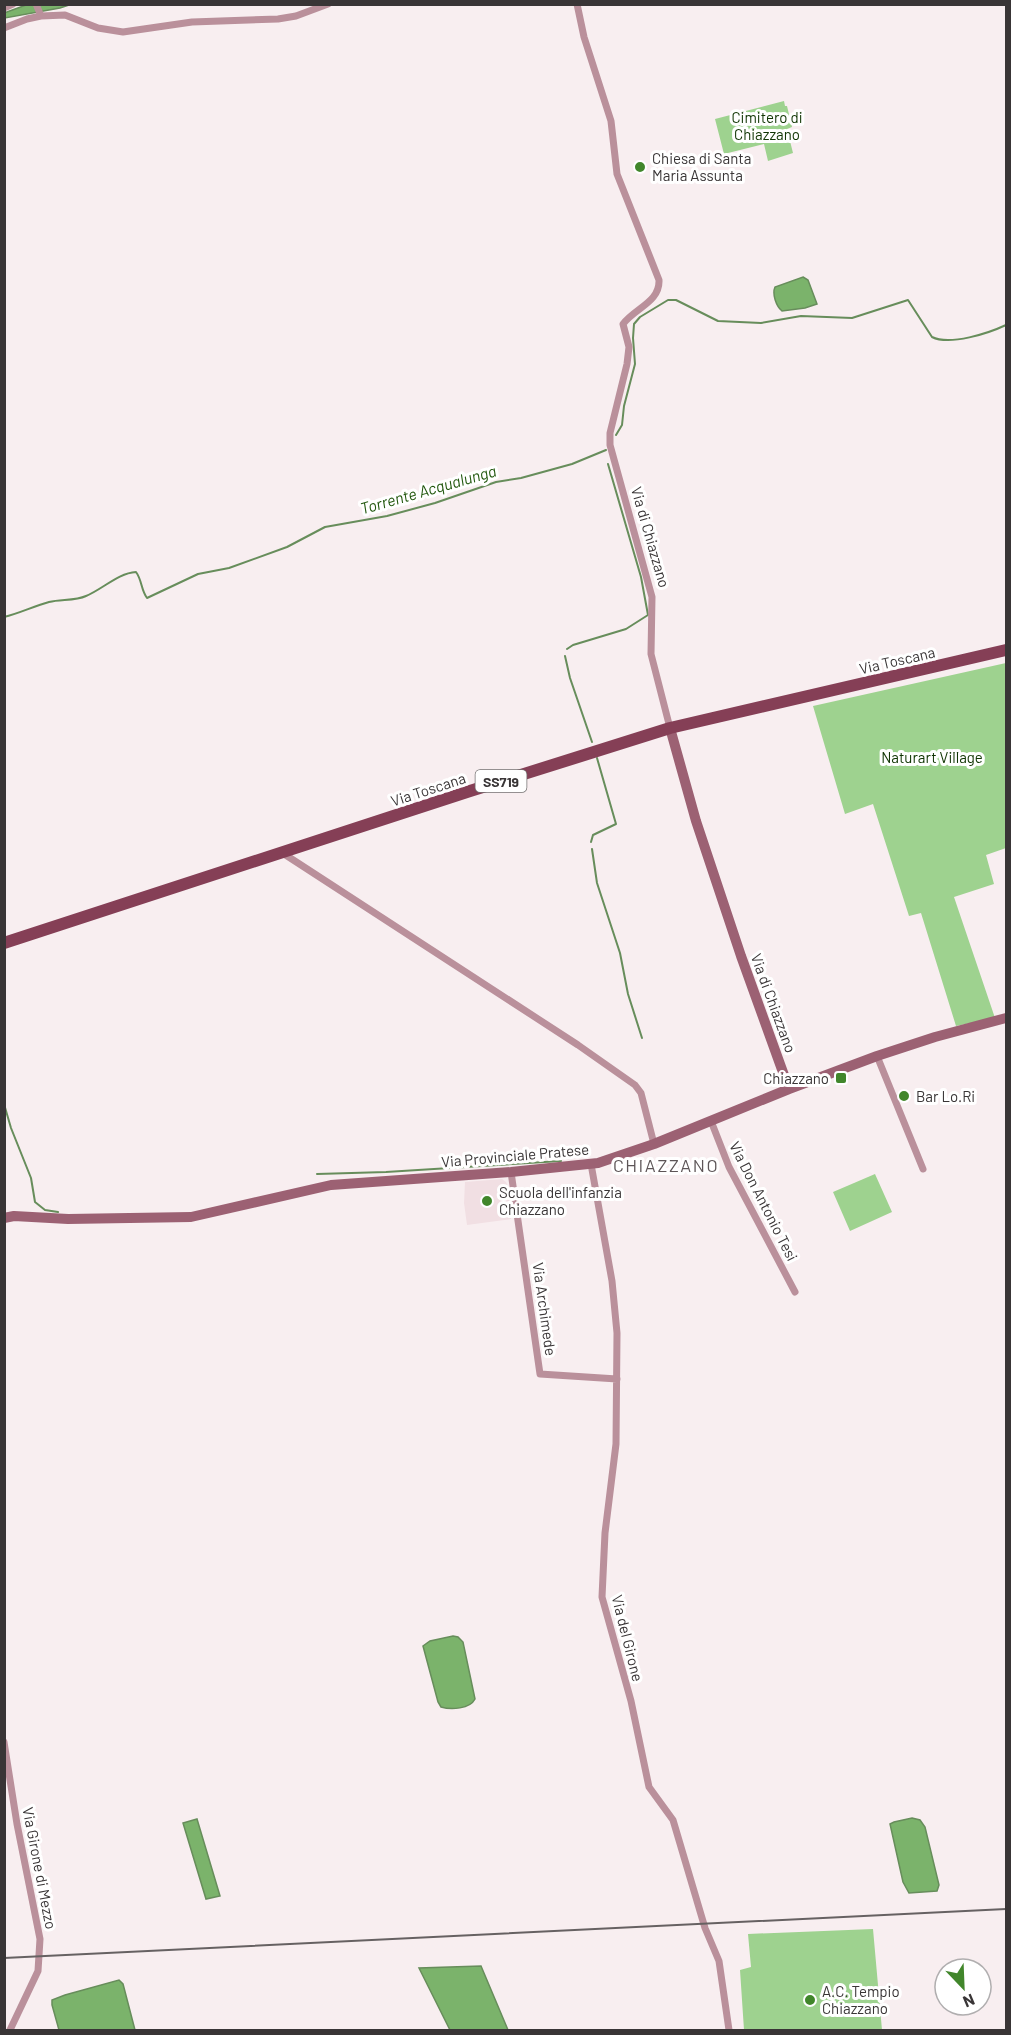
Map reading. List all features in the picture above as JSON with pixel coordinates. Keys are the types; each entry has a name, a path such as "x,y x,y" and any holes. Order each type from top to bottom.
{"main road":[{"name":"Via Toscana","path":"4,943 570,758 670,728 1006,650"}],"street":[{"path":"4,8 13,4"},
{"path":"36,4 40,14"},
{"path":"4,28 40,14 65,15 98,28 123,32 138,31 192,22 278,19 296,16 328,4"},
{"name":"Via di Chiazzano","path":"577,4 584,37 611,121 617,174 659,280 659,289 654,298 630,315 623,324 629,347 610,433 610,445 641,550 652,597 651,654 670,728 696,821 789,1089"},
{"path":"281,852 578,1045 638,1087 654,1144"},
{"name":"Via Provinciale Pratese","path":"4,1218 15,1216 68,1219 190,1217 331,1185 591,1164 654,1144 789,1089 878,1056 935,1037 1006,1018"},
{"path":"878,1056 923,1169"},
{"name":"Via Don Antonio Tesi","path":"711,1121 729,1167 795,1292"},
{"name":"Via del Girone","path":"591,1164 615,1305 617,1379 616,1444 605,1533 602,1597 631,1701 649,1787 673,1820 705,1928 718,1961 729,2031"},
{"name":"Via Archimede","path":"511,1172 540,1374 617,1379"},
{"name":"Via Girone di Mezzo","path":"4,1742 17,1824 40,1940 38,1971 10,2031"}],"shaded area":[{"path":"26,5 69,5 5,18 4,13"},
{"path":"803,277 808,280 817,304 782,311 775,300 775,287"},
{"name":"Scuola dell'infanzia Chiazzano","path":"502,1179 509,1188 511,1219 467,1225 464,1203 465,1182"},
{"path":"453,1636 463,1642 475,1699 469,1705 460,1708 441,1707 438,1702 423,1646 430,1641"},
{"path":"912,1818 920,1820 925,1827 939,1885 937,1891 909,1893 903,1882 890,1824"},
{"path":"197,1819 220,1896 206,1899 183,1823"},
{"path":"481,1966 508,2030 450,2030 419,1968"},
{"path":"119,1980 123,1984 135,2030 59,2030 52,2000"}],"green space":[{"name":"Cimitero di Chiazzano","path":"784,101 792,127 787,129 793,153 768,161 764,144 724,154 715,119"},
{"name":"Naturart Village","path":"1006,663 1006,848 986,855 994,884 954,897 995,1018 956,1026 921,913 909,916 873,804 845,814 813,706"},
{"path":"875,1174 892,1212 850,1231 833,1192"},
{"name":"A.C. Tempio Chiazzano","path":"873,1929 882,2030 744,2030 740,1970 751,1967 748,1934"}],"waterway":[{"path":"616,435 622,425 624,406 635,364 634,324 640,317 668,300 676,300 718,321 761,323 801,316 852,318 908,300 932,337 949,340 990,332 1006,325"},
{"name":"Torrente Acqualunga","path":"4,617 49,602 82,598 123,575 136,572 147,598 198,574 229,568 287,547 325,527 387,516 435,503 496,482 521,478 572,464 606,450"},
{"path":"567,649 573,645 626,629 648,615 641,577 608,464"},
{"path":"565,656 570,678 592,742"},
{"path":"591,842 593,835 616,824 597,758"},
{"path":"592,849 597,883 620,953 628,994 642,1038"},
{"path":"4,1104 31,1178 35,1202 45,1210 58,1212"},
{"path":"317,1174 561,1161"}],"railway":[{"path":"4,1958 1006,1909"}],"place":[{"name":"Chiesa di Santa Maria Assunta","path":"640,167"},
{"name":"Chiazzano","path":"841,1078"},
{"name":"Bar Lo.Ri","path":"904,1096"},
{"name":"Scuola dell'infanzia Chiazzano","path":"487,1201"},
{"name":"A.C. Tempio Chiazzano","path":"810,2000"}],"district":[{"name":"CHIAZZANO","path":"666,1165"}]}
